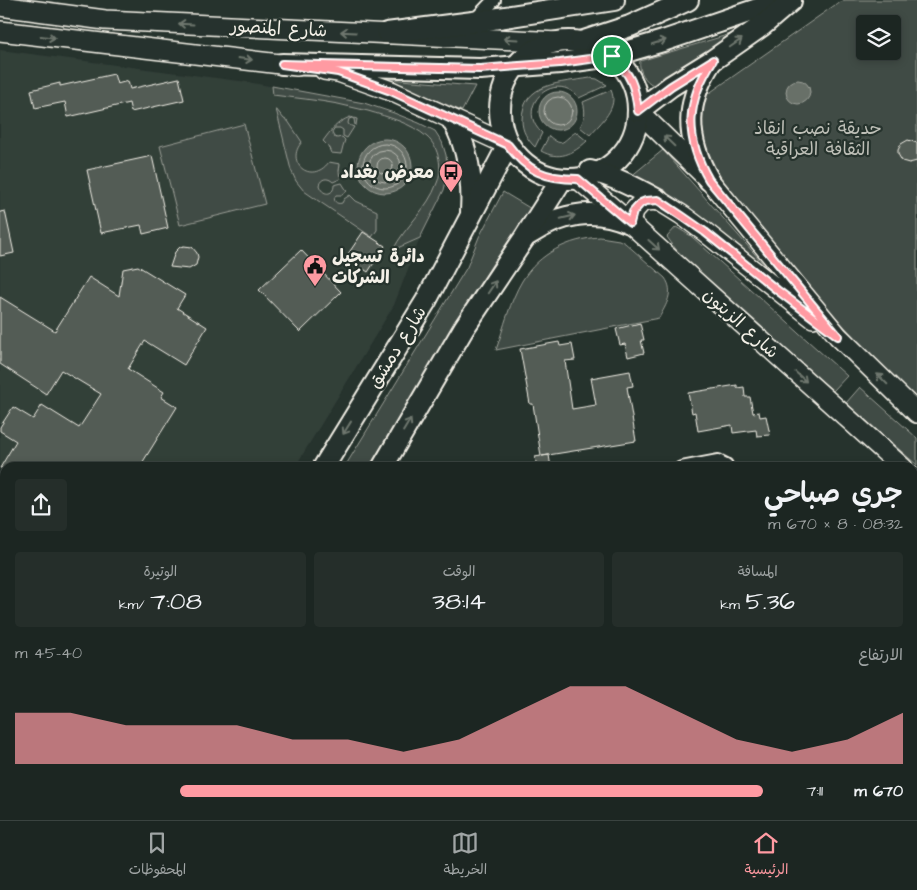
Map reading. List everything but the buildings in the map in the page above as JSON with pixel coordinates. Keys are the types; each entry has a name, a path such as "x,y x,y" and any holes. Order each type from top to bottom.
{"main road":[{"path":"387,34 614,0"},
{"path":"581,42 630,26 688,0"},
{"path":"282,64 480,69 560,63 612,56 663,41 784,0"},
{"path":"638,111 671,86 713,60 763,25 791,0"},
{"name":"شارع المنصور","path":"0,6 105,20 559,42"},
{"name":"شارع المنصور","path":"0,31 338,72 391,91 508,145"},
{"path":"559,42 581,42 597,47 612,56 623,66 636,92 638,111 636,130 628,148 615,162 598,173 570,179 544,175 528,167 508,145 500,123 500,103 504,84 514,67 527,55 542,46 559,42"},
{"path":"709,180 695,151 691,119 697,88 713,60"},
{"path":"638,111 709,180 838,336 917,413"},
{"path":"452,120 456,126 467,160 471,179 471,216"},
{"name":"شارع دمشق","path":"327,462 426,301 508,145"},
{"path":"494,174 511,169 552,165 598,173 620,182 658,200 682,216 838,336"},
{"path":"386,462 464,328 525,237 570,179"},
{"name":"شارع الزيتون","path":"570,179 630,223 897,462"},
{"path":"525,237 548,223 573,215 592,214 610,216 630,223 633,212 641,203 658,200"}],"street":[{"path":"473,22 494,0"}],"shaded area":[{"path":"0,50 247,82 364,103 394,113 435,131 442,142 448,164 444,190 420,238 394,305 298,462 0,462"}],"green space":[{"name":"حديقة نصب انقاذ الثقافة العراقية","path":"845,0 917,0 917,401 862,346 790,266 707,159 699,137 705,96 835,5"},
{"path":"734,33 654,85 648,82 641,72 640,61"},
{"path":"590,78 597,79 607,85 579,98 569,90 559,87 549,89 541,94 532,112 534,123 542,133 535,147 526,135 522,124 524,107 529,98 536,91 556,83"},
{"path":"387,79 475,86 462,111"},
{"path":"272,86 364,103 394,113 435,131 442,142 448,172 444,190 420,238 393,250 428,201 439,177 439,158 431,141 421,132 391,118 330,103 273,95"},
{"path":"611,90 613,103 611,109 590,135 580,127 584,115 583,102"},
{"path":"276,109 288,121 302,142 297,150 296,157 302,168 315,172 322,169 329,162 340,164 340,179 333,182 329,179 323,180 319,185 321,189 325,193 330,193 334,185 342,183 347,191 342,195 336,195 334,199 336,203 342,203 350,195 356,201 377,211 377,230 372,237 304,191 296,181 291,170"},
{"path":"350,117 357,119 355,125 354,119 349,119 349,125 354,127 347,138 343,136 343,130 340,128 335,128 332,133 334,137 342,137 345,140 341,154 331,153 323,141 341,121"},
{"path":"244,124 265,204 180,225 160,146"},
{"path":"576,132 587,141 571,153 560,156 541,151 549,136 560,143"},
{"path":"663,150 768,269 765,272 697,214 630,177"},
{"path":"503,192 533,210 493,263 372,462 348,462 467,267 479,237"},
{"path":"676,227 691,236 847,376 833,391 680,255 667,237"},
{"path":"600,237 619,240 625,243 665,278 668,283 669,293 667,303 659,318 496,350 514,297 529,271 546,255 566,244"},
{"path":"860,387 917,438 917,462 914,462 846,403"}],"water":[{"path":"798,80 803,81 809,87 809,97 803,103 798,104 793,103 787,97 786,92 787,87 793,81"},
{"path":"558,92 571,98 577,111 571,124 558,130 545,124 539,111 545,98"},
{"path":"385,139 395,141 404,147 410,156 412,166 410,176 404,185 395,191 385,193 375,191 366,185 360,176 358,166 360,156 366,147 375,141"}],"place":[{"name":"معرض بغداد","path":"451,193"},
{"name":"دائرة تسجيل الشركات","path":"315,287"}],"route":[{"path":"612,56 623,66 631,79 636,92 638,111 671,86 713,60 697,88 691,119 695,151 701,166 709,180 838,336 705,232 658,200 646,201 636,207 630,223 578,179 562,179 544,175 528,167 508,145 391,91 338,72 282,64 480,69 560,63 612,56"}]}
